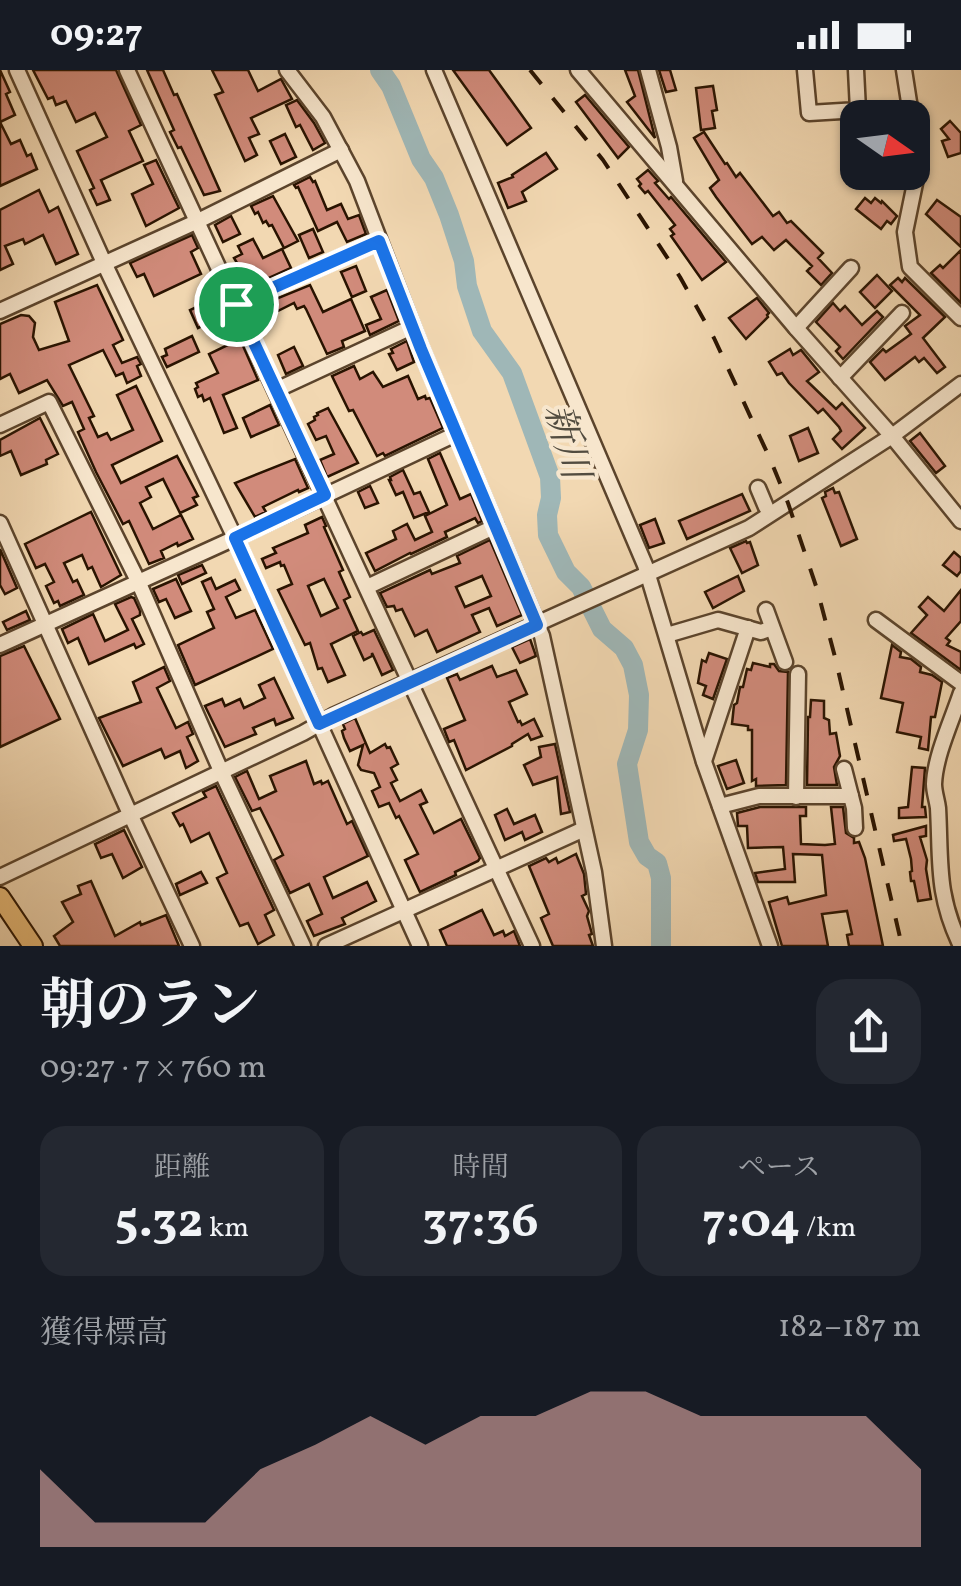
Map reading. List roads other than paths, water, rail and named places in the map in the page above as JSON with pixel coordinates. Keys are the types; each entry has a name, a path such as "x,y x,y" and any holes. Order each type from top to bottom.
{"main road":[{"path":"0,897 33,946"}],"street":[{"path":"17,70 420,946"},
{"path":"127,70 532,946"},
{"path":"287,70 323,117 357,181 456,434 540,624 594,872 604,946"},
{"path":"434,70 667,635 704,762 770,946"},
{"path":"578,70 961,521"},
{"path":"648,70 675,184"},
{"path":"805,70 809,113 858,110 856,70"},
{"path":"904,70 920,159 905,232 910,267 961,318"},
{"path":"2,305 105,265 342,150"},
{"path":"236,304 379,241"},
{"path":"796,328 851,268"},
{"path":"840,378 902,313"},
{"path":"276,390 412,327"},
{"path":"0,877 319,724 749,528 892,436 961,384"},
{"path":"0,426 49,402 138,582 303,946"},
{"path":"0,646 456,434"},
{"path":"758,488 766,506"},
{"path":"0,523 192,946"},
{"path":"367,586 496,526"},
{"path":"766,610 785,662"},
{"path":"667,635 718,620 761,632 772,628"},
{"path":"876,620 961,683"},
{"path":"704,762 748,628"},
{"path":"796,797 798,674"},
{"path":"961,694 934,784 942,892 961,946"},
{"path":"844,769 854,828"},
{"path":"720,806 760,796 851,796"},
{"path":"326,946 584,829"}],"waterway":[{"name":"新川","path":"380,70 391,86 421,159 434,178 464,261 467,286 482,331 512,373 550,477 548,535 602,629 624,648 633,665 639,695 638,730 627,764 639,842 647,856 657,863 661,878 661,946"}],"railway":[{"path":"530,70 603,160 680,277 714,338 771,461 817,589 902,946"}]}
